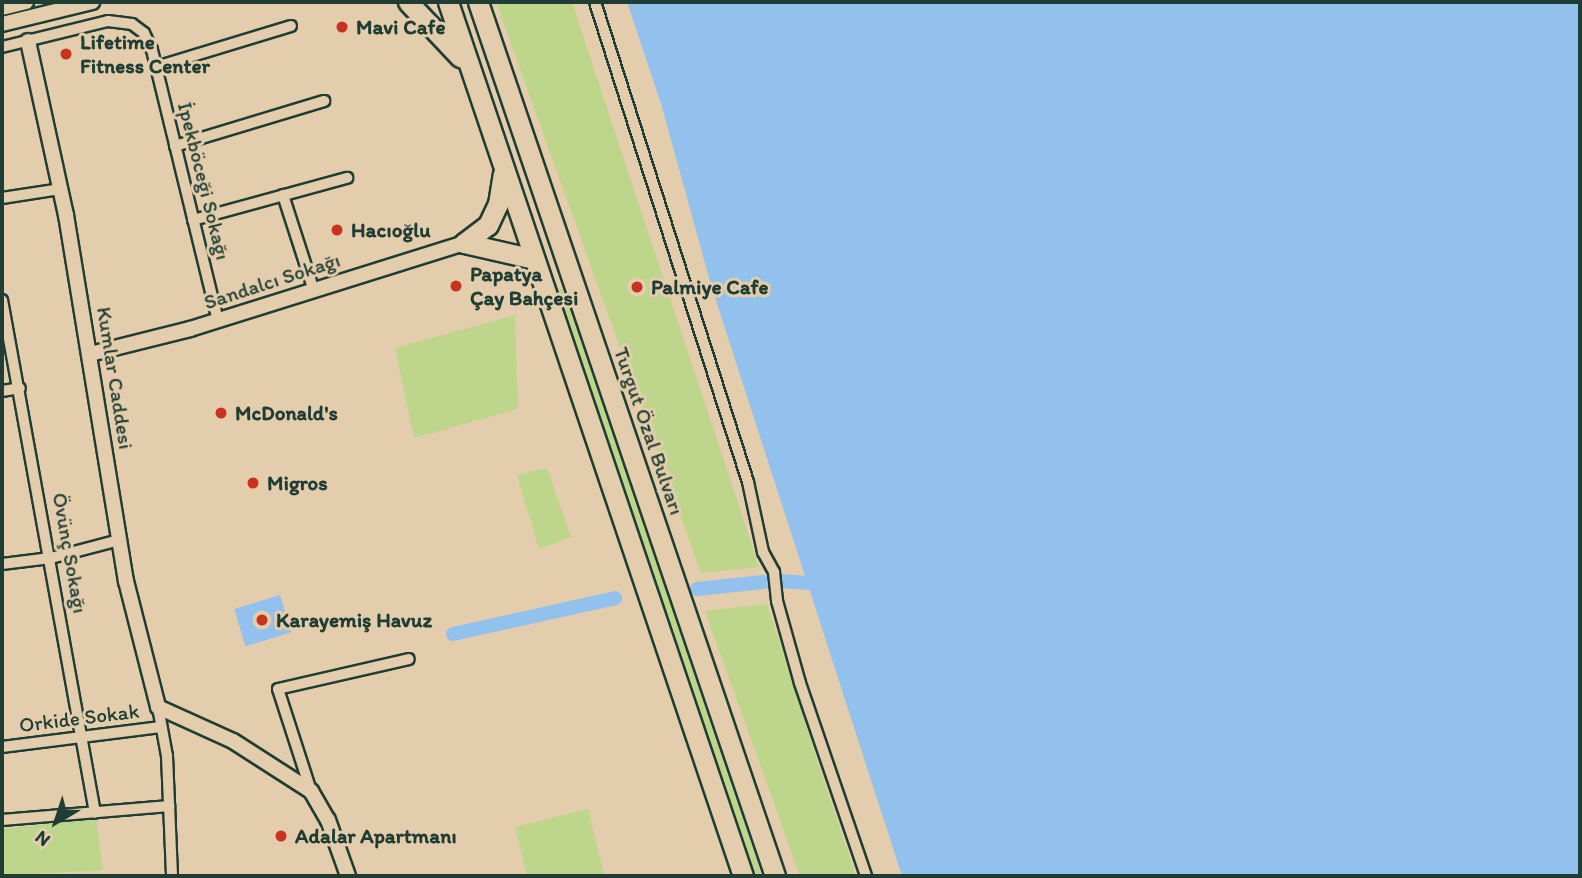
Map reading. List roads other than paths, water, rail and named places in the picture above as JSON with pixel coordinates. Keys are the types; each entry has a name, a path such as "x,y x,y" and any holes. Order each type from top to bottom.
{"highway":[{"path":"408,2 447,39 470,70"},
{"path":"448,2 743,876"},
{"name":"Turgut Özal Bulvarı","path":"478,2 775,876"},
{"path":"464,243 494,215 504,185 503,166"},
{"path":"464,243 534,259"}],"street":[{"path":"2,8 25,2"},
{"path":"2,24 92,2"},
{"path":"595,2 748,482 762,552 774,572 777,601 800,683 866,876"},
{"name":"İpekböceği Sokağı","path":"2,47 108,21 132,24 144,33 156,66 218,320"},
{"path":"156,66 291,26"},
{"name":"Kumlar Caddesi","path":"28,41 61,189 119,540 164,710"},
{"path":"175,146 324,101"},
{"path":"193,220 347,178"},
{"path":"2,198 61,189"},
{"path":"283,195 313,288"},
{"name":"Sandalcı Sokağı","path":"90,354 218,320 313,288 464,243"},
{"name":"Övünç Sokağı","path":"2,300 51,558 95,813"},
{"path":"2,391 20,388"},
{"path":"2,564 51,558 119,540"},
{"path":"348,876 328,820 311,791 278,689 409,659"},
{"path":"172,876 169,806 161,727 164,710 233,741 311,791"},
{"name":"Orkide Sokak","path":"2,747 161,727"},
{"path":"2,820 169,806"}],"water":[{"path":"627,2 1580,2 1580,876 902,876 711,285 662,107"},
{"name":"Karayemiş Havuz","path":"280,595 291,632 245,646 234,609"}],"waterway":[{"path":"780,581 807,583"},
{"path":"697,589 764,582"},
{"path":"453,634 615,598"}],"place":[{"name":"Mavi Cafe","path":"342,27"},
{"name":"Lifetime Fitness Center","path":"66,54"},
{"name":"Hacıoğlu","path":"337,230"},
{"name":"Papatya Çay Bahçesi","path":"456,286"},
{"name":"Palmiye Cafe","path":"637,287"},
{"name":"McDonald's","path":"221,413"},
{"name":"Migros","path":"253,483"},
{"name":"Karayemiş Havuz","path":"262,620"},
{"name":"Adalar Apartmanı","path":"281,836"}]}
